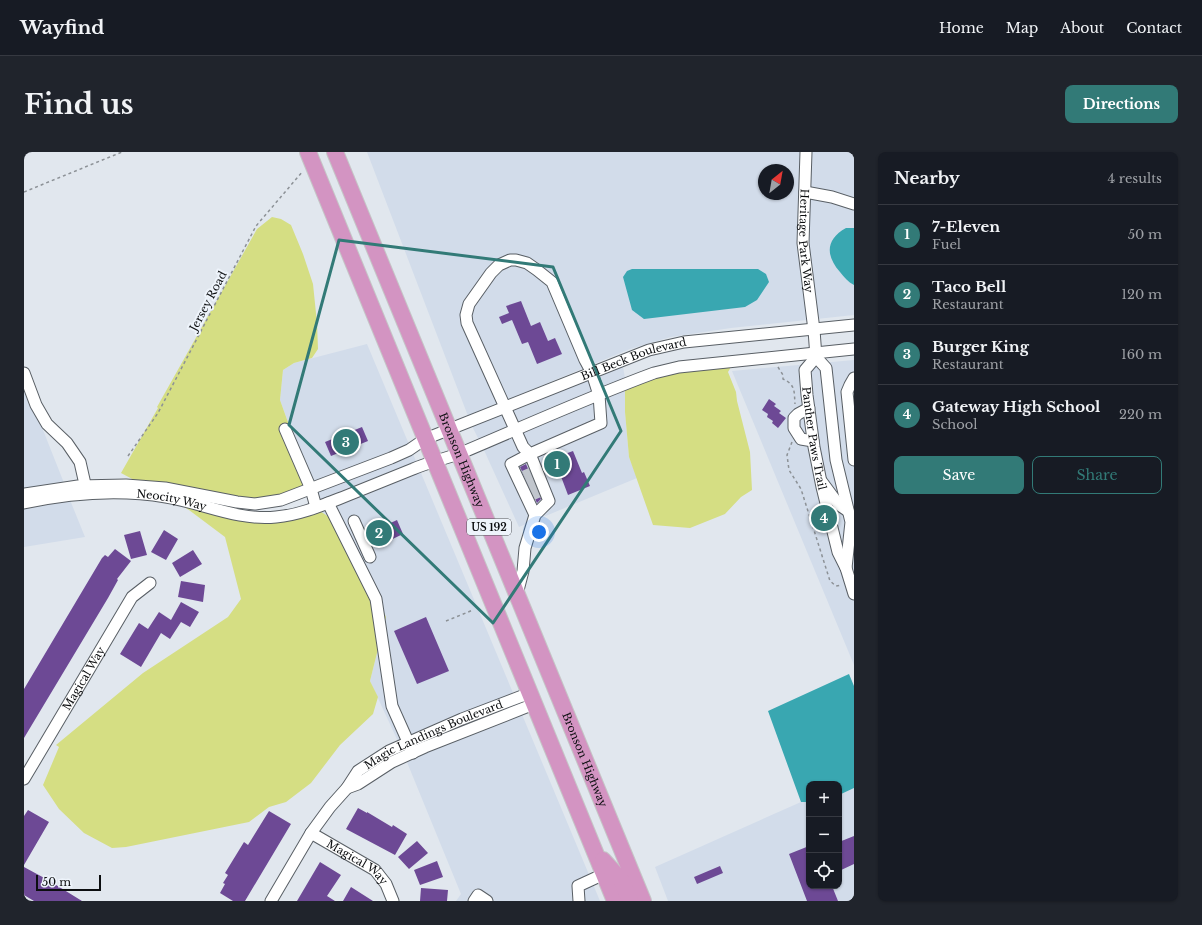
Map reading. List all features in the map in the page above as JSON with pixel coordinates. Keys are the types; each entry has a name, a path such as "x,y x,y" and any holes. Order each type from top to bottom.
{"highway":[{"name":"Bronson Highway","path":"336,152 458,454 643,901"},
{"name":"US 192","path":"310,156 615,901"},
{"path":"593,848 622,882 630,901"}],"street":[{"name":"Heritage Park Way","path":"806,152 803,243 814,330"},
{"path":"805,192 832,197 854,204"},
{"path":"517,594 523,571 525,548 535,515 532,484 530,454 523,447 505,408 468,323 466,315 469,304 491,273 499,265 510,260 527,263 552,282 592,373 598,395 601,423 530,454 511,464 532,484 549,501 535,515"},
{"name":"Bill Beck Boulevard","path":"425,439 649,350 684,342 854,325"},
{"name":"Panther Paws Trail","path":"814,330 816,355 826,368 836,460 851,522 849,568 850,583 854,594"},
{"name":"Bill Beck Boulevard","path":"328,503 416,468 458,454 654,373 678,367 816,355 854,349"},
{"name":"Panther Paws Trail","path":"816,355 805,370 813,441 820,480 838,552 849,568"},
{"path":"24,373 36,405 47,424 67,442 80,462 86,490"},
{"path":"854,378 847,392 854,460"},
{"path":"809,408 794,418 794,428 801,439 813,441"},
{"path":"285,429 311,489 316,507"},
{"name":"Neocity Way","path":"24,503 86,490 126,485 165,488 255,504 281,500 409,450 425,439"},
{"path":"820,480 839,505 848,511"},
{"name":"Neocity Way","path":"24,494 42,490 86,490 165,496 225,512 260,518 293,515 328,503"},
{"path":"328,503 376,598 392,706 410,748"},
{"path":"354,520 370,557"},
{"name":"Magical Way","path":"24,779 132,597 150,583"},
{"name":"Magic Landings Boulevard","path":"272,901 311,833 330,807 347,788 358,771 389,751 410,748 462,719 532,698"},
{"name":"Magical Way","path":"311,833 375,870 386,884 393,901"},
{"path":"579,901 578,886 604,874"},
{"path":"474,901 478,895 487,901"}],"path":[{"path":"24,192 122,152"},
{"name":"Jersey Road","path":"128,456 158,413 256,226 310,156"},
{"path":"778,366 778,369 783,375 783,379 794,388 796,411 798,414"},
{"path":"798,436 792,443 787,455 789,470 801,489 805,499 830,581 836,586 850,583"},
{"path":"446,620 473,610"}],"highlighted area":[{"path":"339,240 553,267 621,431 493,623 289,425"}],"shaded area":[{"path":"367,152 854,152 854,315 731,328 671,337 630,349 468,416"},
{"path":"367,344 600,901 456,901 461,894 402,750 370,681 386,617 320,511 280,400 283,370 294,363"},
{"path":"854,360 854,665 732,371"},
{"path":"623,366 625,379 479,440 472,426"},
{"path":"24,382 64,483 24,489"},
{"path":"625,388 625,412 629,457 637,478 519,527 483,448"},
{"path":"70,500 85,537 24,547 24,508"},
{"path":"854,788 854,901 668,901 655,867 801,802 806,802 806,889 842,889 842,794"}],"green space":[{"path":"272,217 281,219 291,225 313,284 318,349 312,358 294,363 283,370 280,400 310,484 280,495 256,499 136,481 121,473 257,229"},
{"path":"731,367 728,372 736,392 750,452 752,490 741,497 725,514 690,528 653,525 629,457 625,412 625,388 655,377 679,372"},
{"path":"179,504 224,517 259,523 278,522 320,511 342,526 356,550 386,617 370,681 378,697 373,714 340,745 311,783 286,802 269,807 249,822 126,847 112,848 84,833 59,809 43,785 59,747 56,745 143,673 228,617 241,599 225,537"}],"water":[{"path":"846,228 854,228 854,285 846,279 835,266 830,254 831,242 839,232"},
{"path":"632,269 758,269 766,274 769,282 757,300 745,307 644,319 632,310 623,277 627,271"},
{"path":"849,674 854,686 854,788 842,794 842,781 806,781 806,802 801,802 768,711"}],"building":[{"path":"521,301 531,326 540,322 548,341 555,338 562,354 537,364 528,342 522,344 512,320 502,324 499,317 509,313 506,306"},
{"path":"769,399 776,404 774,406 781,411 779,413 786,418 778,428 772,423 773,421 767,417 768,414 762,410"},
{"path":"362,427 368,441 331,456 325,442"},
{"path":"573,451 582,473 584,472 590,486 568,495 554,458"},
{"path":"526,464 541,499 537,503 520,467"},
{"path":"397,520 403,534 378,546 371,532"},
{"path":"164,530 178,539 166,560 151,552"},
{"path":"140,531 147,555 131,559 124,535"},
{"path":"115,549 131,561 117,579 118,580 108,598 24,738 24,689 102,558 105,555 108,557"},
{"path":"193,550 202,564 180,577 172,563"},
{"path":"181,581 205,585 203,602 178,597"},
{"path":"181,602 199,612 190,627 181,622 170,639 161,633 141,667 120,654 139,623 148,629 159,612 171,620"},
{"path":"426,617 449,671 417,684 394,631"},
{"path":"358,808 392,827 393,825 407,834 395,855 346,829"},
{"path":"28,810 49,822 24,865 24,816"},
{"path":"269,811 291,824 245,901 233,901 220,893 225,884 223,883 228,875 225,873 244,842 248,845"},
{"path":"854,836 854,864 842,870 842,853 842,841"},
{"path":"417,841 428,853 409,869 398,857"},
{"path":"806,847 806,889 833,889 838,901 807,901 789,854"},
{"path":"437,861 443,877 420,885 414,870"},
{"path":"320,862 341,875 327,896 335,901 297,901"},
{"path":"720,866 723,873 697,884 694,877"},
{"path":"24,867 82,901 34,901 24,895"},
{"path":"351,887 373,901 343,901"},
{"path":"421,888 448,890 447,901 420,901"}],"tunnel":[{"path":"524,476 531,473"},
{"path":"528,485 535,482"},
{"path":"532,495 539,492"}],"place":[{"name":"Burger King","path":"346,442"},
{"name":"7-Eleven","path":"557,464"},
{"name":"Gateway High School","path":"824,518"},
{"name":"Taco Bell","path":"379,533"}]}
